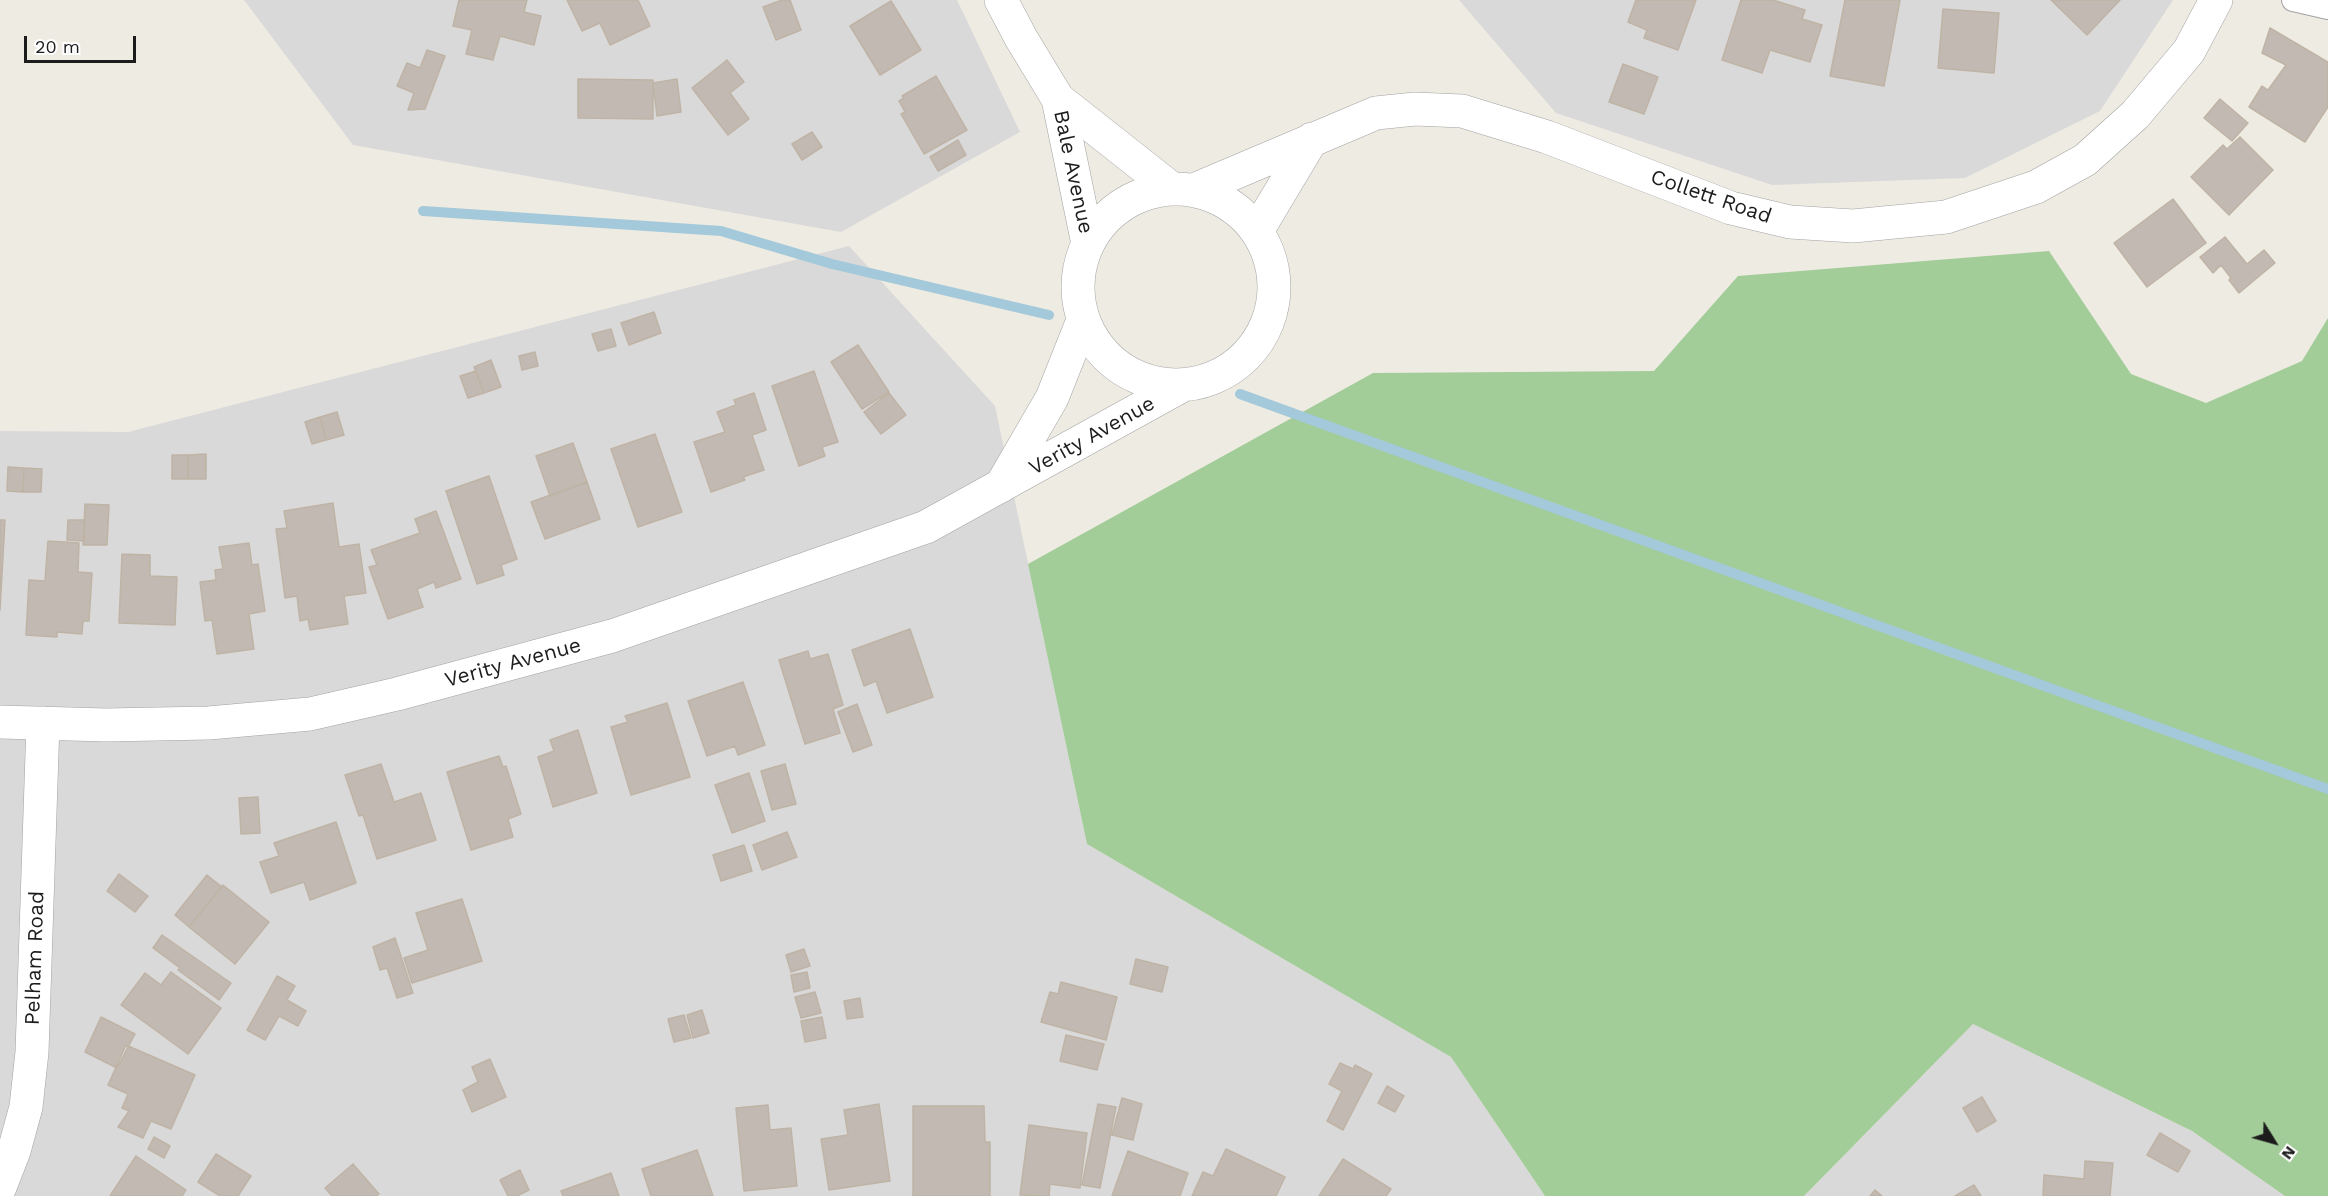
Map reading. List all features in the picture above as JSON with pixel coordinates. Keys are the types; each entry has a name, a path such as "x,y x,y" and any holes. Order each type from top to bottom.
{"street":[{"name":"Bale Avenue","path":"1001,0 1058,99 1088,244"},
{"name":"Collett Road","path":"1183,189 1376,113 1415,109 1462,111 1547,137 1731,208 1790,222 1853,226 1946,217 2036,187 2085,160 2135,115 2189,51 2216,0"},
{"name":"Bale Avenue","path":"1058,99 1183,189"},
{"path":"1257,231 1312,140"},
{"path":"1183,189 1219,198 1240,212 1257,231 1268,254 1274,279 1272,304 1264,329 1250,350 1231,367 1208,379 1183,385 1158,383 1134,375 1112,361 1095,342 1083,320 1078,294 1080,269 1088,244 1103,221 1124,204 1149,192 1183,189"},
{"name":"Verity Avenue","path":"1000,488 1052,398 1083,320"},
{"name":"Verity Avenue","path":"0,722 106,725 220,722 310,714 397,694 612,636 926,527 1183,385"},
{"name":"Pelham Road","path":"0,1187 14,1151 26,1107 32,1052 43,723"}],"lane":[{"path":"2293,0 2328,8"}],"shaded area":[{"path":"244,0 957,0 1020,132 841,232 353,145"},
{"path":"1459,0 2173,0 2100,111 1965,178 1772,185 1556,113"},
{"path":"849,246 995,406 1087,844 1451,1057 1545,1196 0,1196 0,431 128,432"},
{"path":"1973,1024 2192,1131 2285,1196 1804,1196"}],"green space":[{"path":"2049,251 2131,374 2206,403 2302,361 2328,318 2328,1196 2285,1196 2192,1131 1973,1024 1804,1196 1545,1196 1451,1057 1087,844 1028,564 1373,373 1654,371 1738,276"}],"building":[{"path":"459,0 527,0 524,12 541,16 534,45 500,36 493,60 466,54 472,30 453,26"},
{"path":"567,0 638,0 650,26 610,45 600,23 582,31"},
{"path":"782,0 790,0 801,30 776,40 763,7"},
{"path":"1636,0 1696,0 1678,50 1644,38 1647,30 1628,22"},
{"path":"1741,0 1773,0 1805,10 1802,19 1822,25 1810,62 1770,50 1762,73 1722,60"},
{"path":"1845,0 1900,0 1884,86 1830,76"},
{"path":"2051,0 2120,0 2087,35"},
{"path":"891,1 921,50 880,75 850,26"},
{"path":"1943,9 1999,13 1994,73 1938,68"},
{"path":"2270,28 2328,62 2328,107 2305,142 2249,107 2262,86 2268,90 2286,65 2262,53"},
{"path":"427,50 445,56 425,109 408,110 414,93 397,86 407,63 420,68"},
{"path":"727,60 744,82 730,93 749,119 728,135 692,88"},
{"path":"1623,64 1658,77 1644,114 1609,102"},
{"path":"936,76 967,130 924,154 901,114 905,112 899,101 904,98 902,96"},
{"path":"578,79 653,80 653,119 578,118"},
{"path":"677,79 681,112 657,116 653,83"},
{"path":"2220,99 2248,123 2232,141 2204,118"},
{"path":"812,132 822,147 802,160 792,144"},
{"path":"2240,137 2273,170 2229,215 2191,177 2223,145 2227,149"},
{"path":"958,140 966,155 938,171 930,157"},
{"path":"2173,199 2206,243 2147,287 2114,243"},
{"path":"2225,237 2247,264 2264,250 2275,263 2239,293 2221,265 2213,273 2200,257"},
{"path":"654,312 661,333 629,345 621,323"},
{"path":"611,329 616,346 598,351 592,334"},
{"path":"858,345 889,392 862,409 831,362"},
{"path":"535,352 538,366 522,370 519,356"},
{"path":"491,360 501,387 484,393 474,367"},
{"path":"476,371 484,393 468,398 460,376"},
{"path":"814,371 838,442 822,447 825,456 799,466 772,386"},
{"path":"754,393 766,430 752,435 764,470 743,477 745,480 711,492 694,442 725,432 717,412 736,405 734,400"},
{"path":"889,393 906,415 881,434 864,412"},
{"path":"337,412 344,435 326,440 320,417"},
{"path":"320,417 326,440 312,444 305,422"},
{"path":"655,434 682,512 638,527 611,449"},
{"path":"573,443 587,482 550,496 536,456"},
{"path":"206,454 206,479 188,479 188,455"},
{"path":"172,455 188,455 188,479 172,479"},
{"path":"8,467 24,468 23,492 7,491"},
{"path":"24,468 42,469 41,492 23,492"},
{"path":"489,476 517,559 501,565 504,575 477,584 446,491"},
{"path":"587,482 600,519 545,539 531,502"},
{"path":"333,503 339,547 359,544 366,593 344,596 348,624 310,630 308,619 300,621 297,596 285,598 276,529 287,528 284,511"},
{"path":"85,504 109,505 107,545 83,545"},
{"path":"436,511 461,579 436,588 434,582 417,589 423,607 388,619 369,567 377,565 371,550 420,533 415,519"},
{"path":"0,520 5,520 0,610"},
{"path":"68,520 85,520 84,541 67,540"},
{"path":"48,541 79,543 78,572 92,573 89,621 83,621 82,634 57,632 57,637 26,635 29,580 45,581"},
{"path":"249,543 252,565 258,564 265,611 249,614 254,649 217,654 212,620 205,621 200,582 216,580 215,570 223,569 219,547"},
{"path":"122,554 150,555 150,576 177,577 175,625 119,623"},
{"path":"910,629 933,697 887,713 876,681 864,686 852,650"},
{"path":"808,651 810,659 828,654 843,705 833,709 840,733 805,744 779,660"},
{"path":"743,682 765,745 738,755 735,746 707,756 688,701"},
{"path":"667,703 690,777 631,795 611,727 628,722 625,716"},
{"path":"857,704 872,745 853,752 838,712"},
{"path":"578,730 597,793 553,807 538,757 554,751 550,740"},
{"path":"499,756 503,767 506,766 521,814 508,819 513,837 471,850 447,772"},
{"path":"381,764 394,802 421,793 436,840 377,859 363,815 359,816 345,775"},
{"path":"785,764 796,804 772,810 761,771"},
{"path":"749,773 765,821 732,833 715,785"},
{"path":"258,797 260,833 241,834 239,798"},
{"path":"336,822 356,883 310,900 304,882 271,893 260,862 279,856 274,843"},
{"path":"787,832 797,857 762,870 753,845"},
{"path":"744,845 752,871 721,881 713,855"},
{"path":"119,874 148,896 135,912 107,891"},
{"path":"207,875 222,887 189,927 175,915"},
{"path":"223,885 269,922 235,964 189,927"},
{"path":"462,899 482,961 412,983 404,958 428,950 416,913"},
{"path":"162,935 231,983 219,1000 178,970 180,968 153,948"},
{"path":"395,938 413,993 397,998 387,968 380,970 373,947"},
{"path":"804,949 810,966 791,972 786,955"},
{"path":"1136,959 1168,967 1162,992 1130,984"},
{"path":"171,972 221,1008 188,1054 121,1005 145,973 161,985"},
{"path":"807,972 810,988 794,992 791,975"},
{"path":"277,976 295,986 287,1000 306,1011 298,1026 279,1016 265,1040 247,1030"},
{"path":"1061,982 1117,997 1106,1040 1041,1022 1050,992 1058,994"},
{"path":"815,992 821,1013 801,1018 795,997"},
{"path":"860,998 863,1017 847,1019 844,1001"},
{"path":"702,1010 709,1033 693,1038 687,1015"},
{"path":"684,1015 691,1038 674,1042 668,1019"},
{"path":"101,1017 135,1034 117,1068 85,1052"},
{"path":"822,1017 826,1038 805,1042 801,1021"},
{"path":"1066,1035 1104,1044 1097,1070 1060,1061"},
{"path":"126,1045 195,1075 171,1129 151,1121 143,1138 118,1127 129,1111 122,1108 128,1094 108,1085"},
{"path":"490,1059 506,1097 472,1112 463,1090 478,1082 472,1067"},
{"path":"1340,1063 1353,1069 1355,1065 1372,1074 1343,1130 1327,1121 1342,1091 1329,1084"},
{"path":"1387,1086 1404,1096 1395,1112 1378,1103"},
{"path":"1982,1097 1996,1121 1977,1132 1963,1108"},
{"path":"1122,1098 1142,1104 1133,1140 1112,1135"},
{"path":"879,1104 890,1181 829,1190 821,1139 848,1135 844,1110"},
{"path":"1098,1104 1116,1107 1100,1188 1082,1185"},
{"path":"768,1105 770,1130 791,1128 797,1186 744,1191 736,1108"},
{"path":"913,1106 984,1106 985,1142 990,1142 990,1196 913,1196"},
{"path":"1029,1125 1087,1133 1080,1188 1050,1184 1049,1196 1020,1195"},
{"path":"2160,1133 2190,1151 2178,1172 2147,1155"},
{"path":"154,1137 170,1146 164,1158 148,1149"},
{"path":"1226,1149 1285,1177 1276,1196 1192,1196 1203,1172 1213,1176"},
{"path":"697,1150 713,1196 651,1196 642,1169"},
{"path":"1128,1151 1188,1173 1180,1196 1112,1196"},
{"path":"216,1154 251,1176 238,1196 220,1196 198,1182"},
{"path":"136,1156 186,1190 182,1196 110,1196"},
{"path":"1343,1159 1391,1189 1386,1196 1319,1196"},
{"path":"2085,1161 2113,1163 2110,1196 2043,1196 2044,1175 2084,1179"},
{"path":"353,1164 379,1194 376,1196 332,1196 325,1188"},
{"path":"520,1170 529,1190 517,1196 508,1196 500,1180"},
{"path":"611,1173 619,1196 563,1196 561,1191"},
{"path":"1974,1185 1981,1196 1955,1196"},
{"path":"1875,1190 1882,1196 1870,1196"}],"waterway":[{"path":"423,211 721,231 832,264 1049,315"},
{"path":"1240,394 2328,789"}]}
